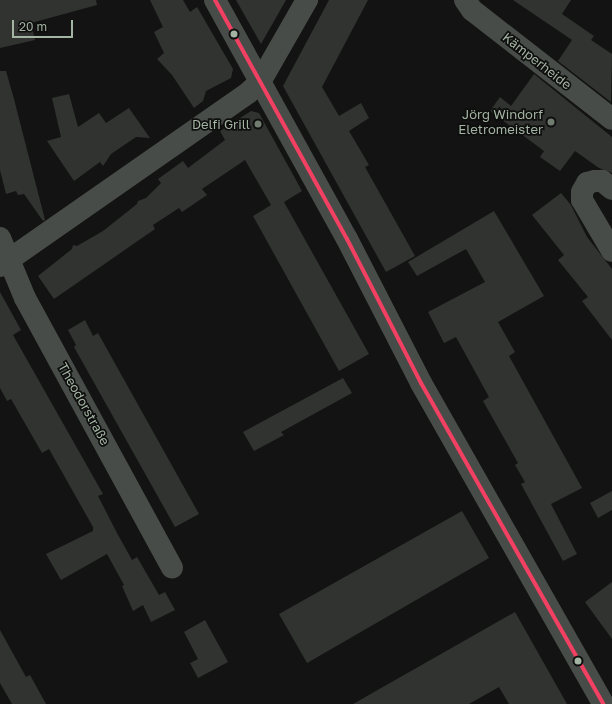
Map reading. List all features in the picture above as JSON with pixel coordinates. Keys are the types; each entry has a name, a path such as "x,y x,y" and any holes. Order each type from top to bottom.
{"street":[{"path":"215,0 347,239 421,383 604,694"},
{"path":"4,263 248,93 260,82 307,0"},
{"name":"Kämperheide","path":"465,0 472,10 612,119"},
{"path":"612,189 602,182 595,181 587,183 582,192 582,200 612,251"},
{"name":"Theodorstraße","path":"0,238 4,263 25,298 172,568"}],"building":[{"path":"0,0 96,0 97,5 31,23 35,40 0,48"},
{"path":"150,0 183,0 190,12 197,7 233,69 231,78 206,91 203,101 194,108 172,75 157,59 164,53 154,32 163,27"},
{"path":"236,0 286,0 261,44"},
{"path":"329,0 368,0 322,87 339,116 361,103 369,118 349,131 369,165 365,167 415,256 386,272 283,86"},
{"path":"513,0 571,0 562,14 594,36 591,40 612,54 611,102 558,61 572,40"},
{"path":"0,71 6,71 45,220 43,221 24,194 18,195 16,191 6,194 0,170"},
{"name":"Jörg Windorf Eletromeister","path":"534,74 612,137 612,173 599,168 575,151 560,171 540,157 544,151 490,111 500,97 511,106"},
{"path":"69,94 78,127 99,113 106,123 129,108 150,138 136,137 111,154 103,166 100,162 74,181 47,141 61,137 52,98"},
{"path":"251,111 259,113 302,191 284,202 369,354 339,371 253,216 271,205 245,160 202,189 207,195 182,212 179,208 153,225 155,229 54,299 38,276 72,249 73,245 77,246 103,231 137,204 138,201 146,198 161,183 158,179 183,161 188,168 225,140 220,131"},
{"path":"561,193 571,205 587,237 612,269 612,340 582,301 588,297 558,260 564,255 532,215"},
{"path":"494,211 544,296 498,322 515,352 509,356 582,488 551,504 577,554 563,561 521,484 525,482 515,465 518,463 483,401 489,397 456,337 444,343 428,312 485,282 466,249 417,276 408,262"},
{"path":"0,292 21,330 13,335 103,494 98,496 117,533 132,560 137,557 159,595 165,592 175,610 151,622 143,605 133,611 122,586 124,585 107,554 61,580 46,554 93,531 93,527 49,449 42,453 11,399 7,401 0,388"},
{"path":"85,320 93,336 98,333 199,514 175,527 74,347 76,345 68,330"},
{"path":"343,378 352,393 281,432 284,435 254,451 243,432"},
{"path":"612,491 612,510 598,518 590,503"},
{"path":"462,511 489,558 307,663 279,614"},
{"path":"612,582 612,639 585,602"},
{"path":"515,612 567,704 509,704 499,687 469,704 353,704"},
{"path":"205,620 228,662 198,678 190,663 198,659 184,632"},
{"path":"0,630 26,677 30,675 46,704 12,704 0,683"}],"transit line":[{"path":"215,0 347,239 421,383 603,704"}],"place":[{"name":"Jörg Windorf Eletromeister","path":"551,122"},
{"name":"Delfi Grill","path":"258,124"}]}
